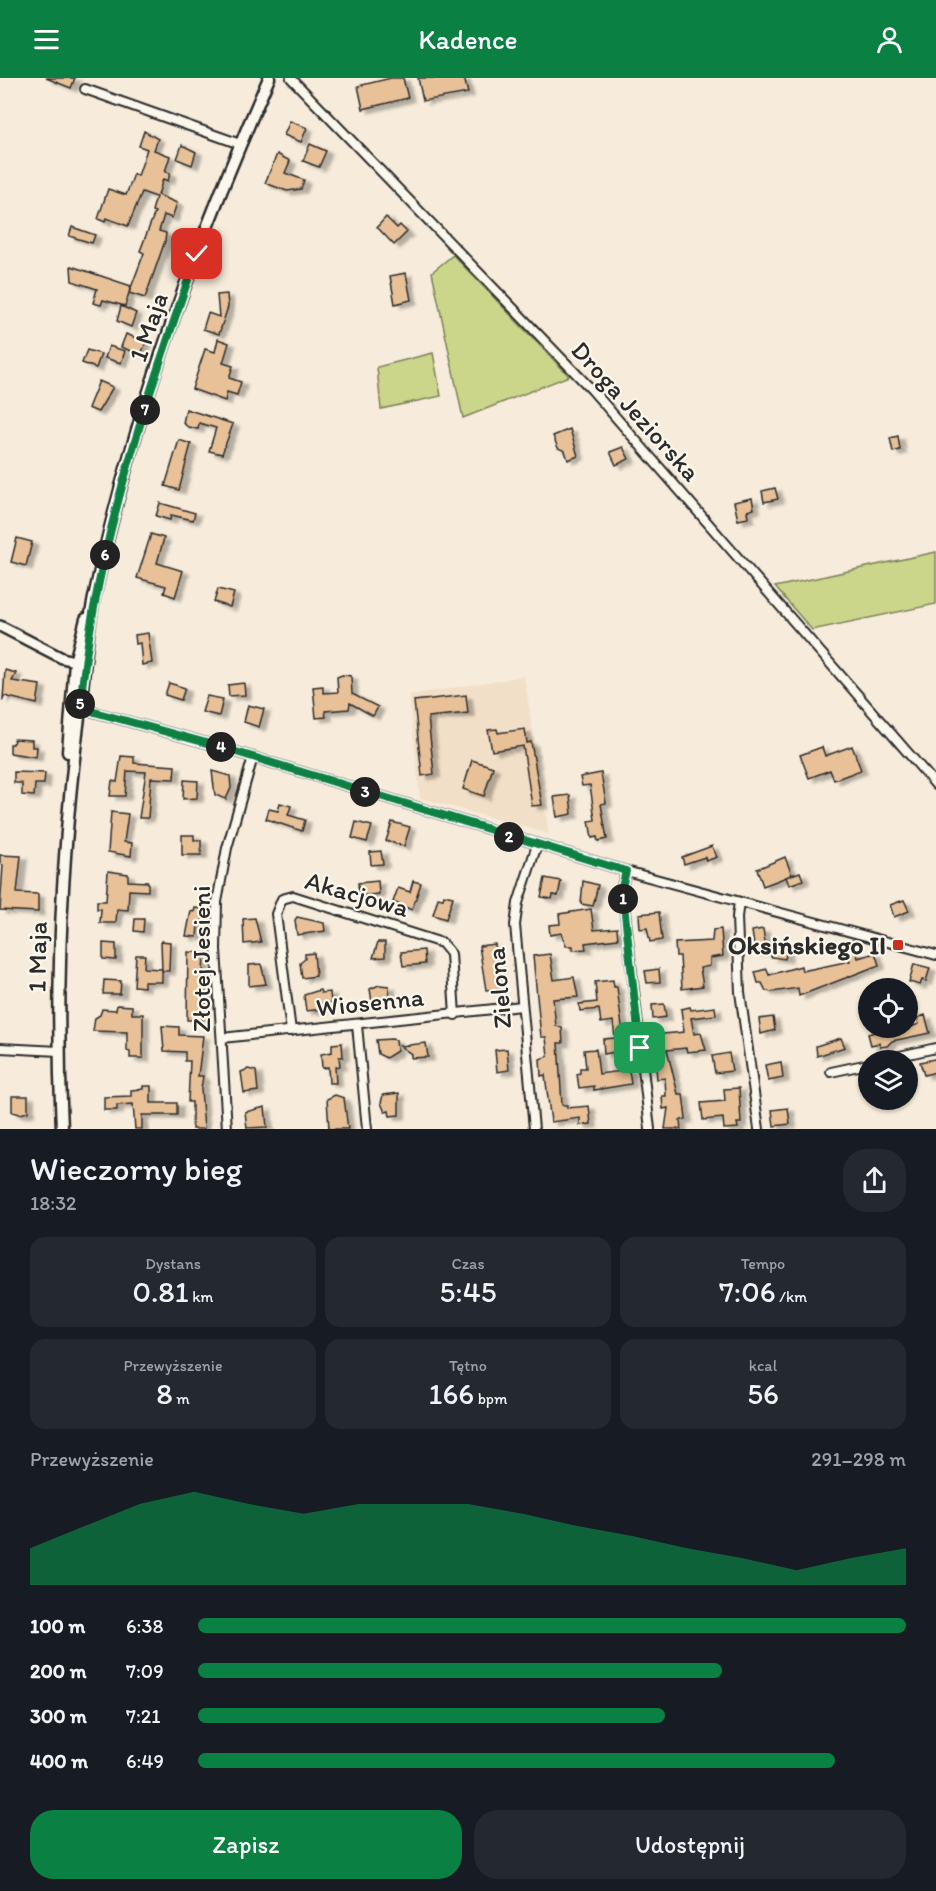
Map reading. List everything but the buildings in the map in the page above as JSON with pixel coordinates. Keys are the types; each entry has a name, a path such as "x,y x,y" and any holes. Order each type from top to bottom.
{"main road":[{"name":"1 Maja","path":"62,1129 59,1050 60,907 80,663 94,599 152,386 197,254 268,78"}],"street":[{"name":"Droga Jeziorska","path":"291,78 600,399 936,785"},
{"path":"85,89 240,144"},
{"path":"0,626 62,658 80,663"},
{"path":"75,707 253,757 626,871 936,955"},
{"name":"Złotej Jesieni","path":"227,1129 216,949 218,894 227,848 253,757"},
{"name":"Zielona","path":"534,1129 516,915 537,845"},
{"path":"626,871 622,887 650,1129"},
{"name":"Akacjowa","path":"291,1031 276,914 282,899 293,896 442,943 451,954 454,1015"},
{"path":"739,902 737,917 740,992 759,1129"},
{"name":"Wiosenna","path":"222,1038 522,1006"},
{"path":"357,1025 367,1129"},
{"path":"918,1051 936,1047"},
{"path":"0,1048 59,1050"},
{"path":"831,1072 858,1066"}],"shaded area":[{"path":"524,676 549,834 420,798 409,695"}],"green space":[{"path":"453,255 569,376 463,418 432,272"},
{"path":"433,353 441,396 381,409 377,367"},
{"path":"936,552 936,604 812,630 775,587"}],"place":[{"name":"Oksińskiego II","path":"898,945"}],"route":[{"path":"197,254 152,386 110,536 94,599 80,708 210,744 626,871 622,887 640,1048"}]}
